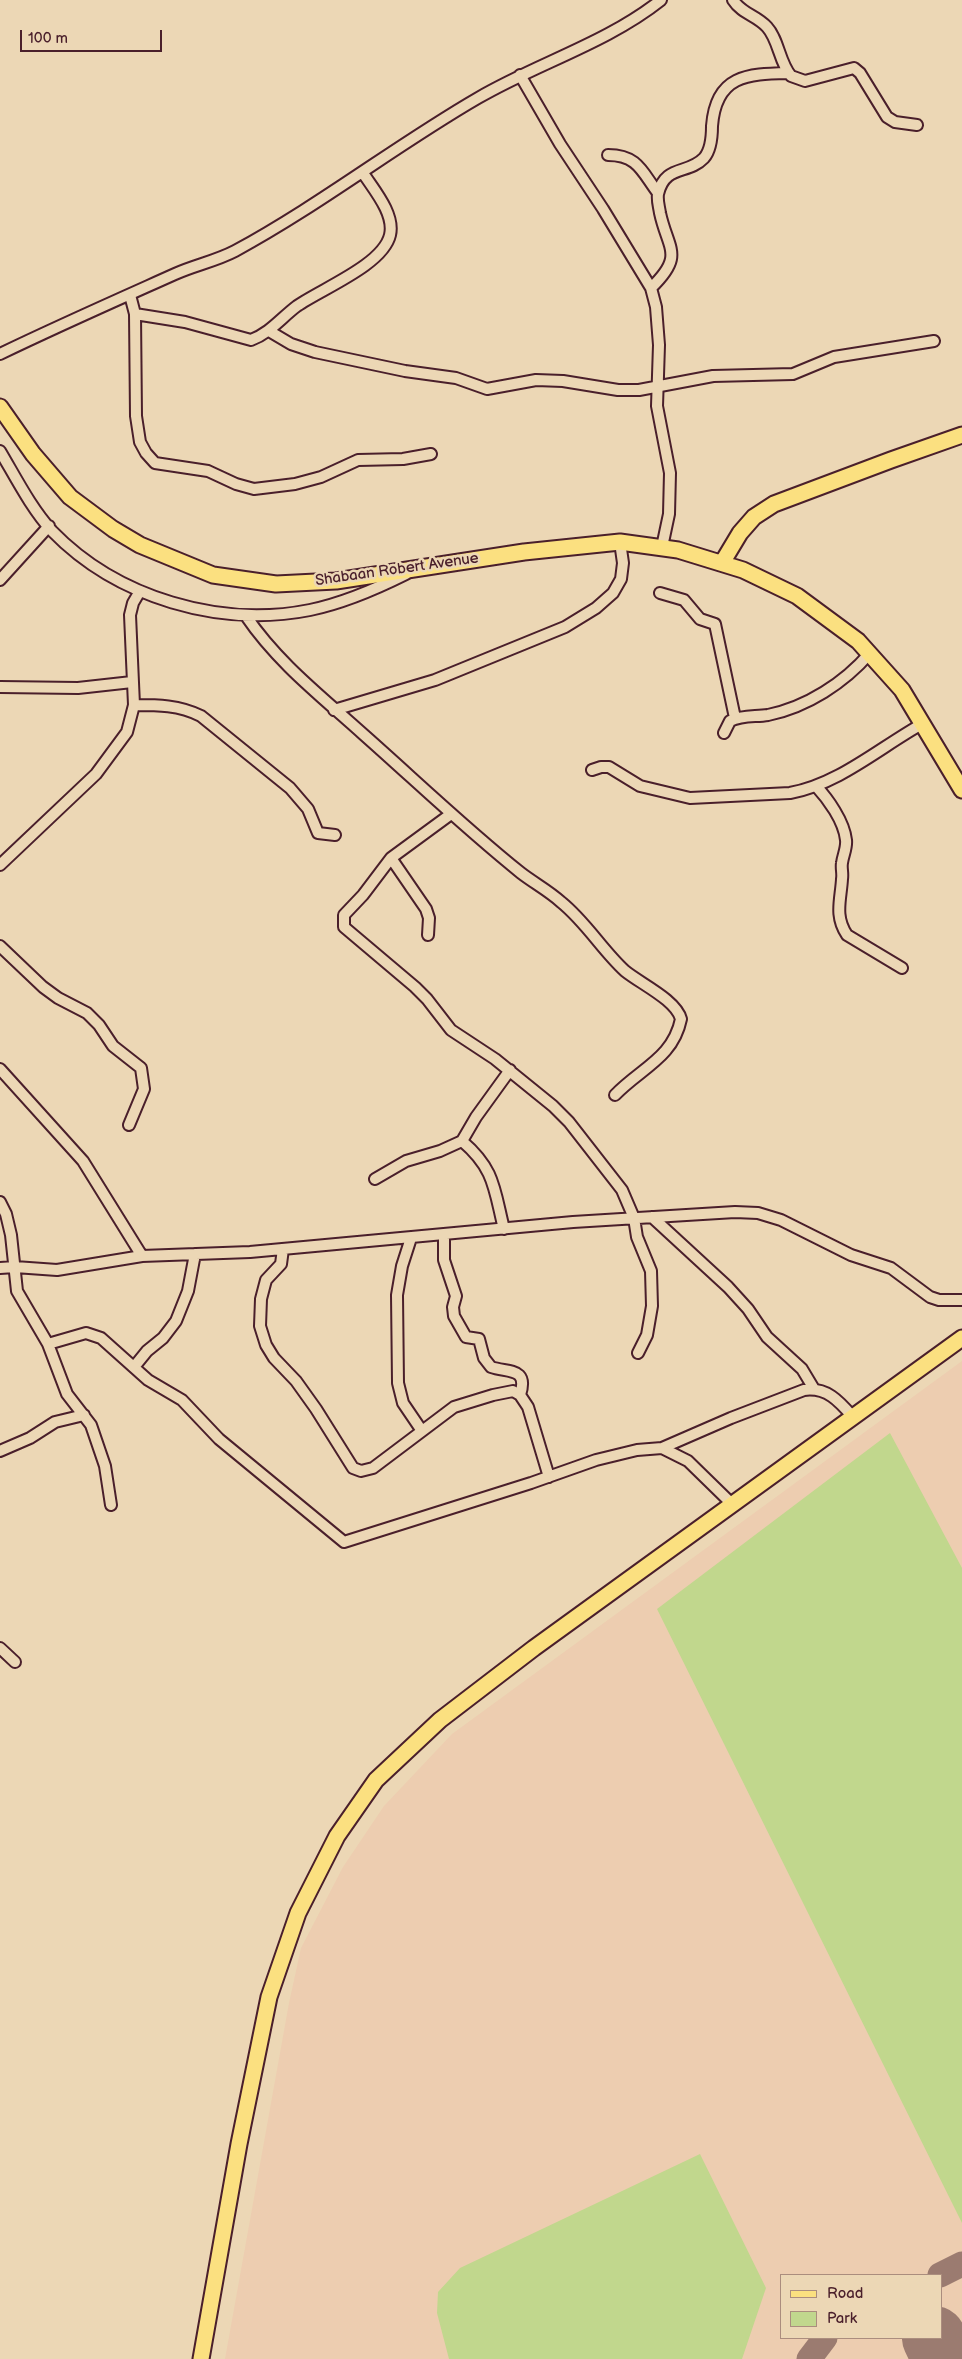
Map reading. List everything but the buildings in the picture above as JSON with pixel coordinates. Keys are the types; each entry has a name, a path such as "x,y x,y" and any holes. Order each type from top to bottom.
{"main road":[{"name":"Shabaan Robert Avenue","path":"0,407 33,454 70,497 113,529 140,546 213,575 276,584 336,581 524,552 620,542 678,550 722,562 797,596 858,640 902,690 960,781"},
{"path":"722,562 740,533 754,517 774,504 891,460 962,436"},
{"path":"200,2359 239,2144 269,1997 298,1913 336,1836 376,1780 440,1720 534,1648 962,1338"}],"street":[{"path":"0,354 184,270 234,251 293,218 459,109 520,75 606,36 643,14 661,0"},
{"path":"733,0 742,12 761,22 771,32 788,73 794,78 805,81 854,68 860,73 887,117 895,122 918,125"},
{"path":"658,193 668,176 706,157 710,146 715,107 720,96 730,84 746,76 758,73 788,73"},
{"path":"520,75 560,144 603,209 651,288 656,307 659,345 659,374 656,386 657,406 670,473 669,514 662,547"},
{"path":"608,155 622,155 635,162 658,193 659,209 672,247 672,257 671,263 662,277 651,288"},
{"path":"135,314 185,322 251,340 270,331 298,306 360,268 385,246 390,237 390,221 364,173"},
{"path":"130,295 135,314 136,416 140,442 146,453 155,463 208,471 236,484 254,489 295,484 321,477 358,460 403,459 431,454"},
{"path":"270,331 291,344 315,352 405,371 456,378 487,388 536,380 563,381 618,390 656,386 713,376 793,374 834,358 934,341"},
{"path":"0,452 33,507 49,526 74,550 98,567 140,591 193,610 246,616 311,610 379,587 415,570"},
{"path":"0,580 49,526"},
{"path":"334,710 435,680 565,627 596,608 613,593 621,579 623,562 620,542"},
{"path":"0,865 96,774 127,732 134,705 130,615 133,603 140,591"},
{"path":"660,593 684,600 700,619 715,624 735,718"},
{"path":"246,616 292,672 451,814 523,875 563,902 596,936 609,955 626,971 675,1006 682,1019 676,1038 666,1052 636,1075 615,1095"},
{"path":"724,733 728,724 735,718 768,715 808,701 833,687 859,666 870,653"},
{"path":"0,687 78,688 132,682"},
{"path":"134,705 169,706 188,709 201,716 290,788 308,809 318,833 335,835"},
{"path":"592,770 609,767 640,786 690,798 790,793 816,786 834,778 922,724"},
{"path":"816,786 837,818 846,840 846,851 842,862 838,919 842,928 847,935 902,968"},
{"path":"451,814 391,858 363,895 344,915 344,927 415,987 451,1030 510,1070 569,1122 622,1190 634,1218 637,1237 650,1264 652,1284 648,1335 638,1354"},
{"path":"391,858 426,909 429,918 428,935"},
{"path":"0,946 43,987 58,998 87,1013 99,1025 120,1053 141,1068 144,1089 129,1125"},
{"path":"0,1069 84,1161 142,1256"},
{"path":"375,1179 406,1161 440,1152 462,1141 476,1117 510,1070"},
{"path":"462,1141 474,1151 488,1169 504,1229"},
{"path":"0,1202 8,1221 17,1291 48,1344 67,1394 84,1415 99,1443 105,1466 111,1505"},
{"path":"0,1268 15,1267 57,1270 142,1256 283,1249 634,1218 758,1212 788,1224 858,1258 891,1268 930,1297 939,1300 962,1300"},
{"path":"652,1217 748,1309 767,1338 802,1369 814,1389"},
{"path":"444,1234 444,1260 456,1296 453,1307 454,1316 466,1337 479,1339 484,1358 491,1367 510,1370 520,1376 523,1383 520,1395"},
{"path":"411,1238 402,1266 397,1295 398,1383 403,1403 422,1431"},
{"path":"283,1249 280,1264 266,1280 261,1299 260,1326 266,1345 274,1358 296,1380 316,1409 345,1459 353,1468 361,1471 373,1468 447,1411 463,1403 513,1391 520,1395 530,1415 549,1477"},
{"path":"134,1367 147,1351 163,1338 176,1321 188,1291 196,1254"},
{"path":"48,1344 86,1333 92,1334 148,1380 182,1400 219,1439 344,1542 610,1456 637,1450 662,1448 731,1418 804,1390 814,1389 831,1395 853,1417"},
{"path":"0,1450 30,1438 55,1422 84,1415"},
{"path":"662,1448 688,1461 732,1504"},
{"path":"0,1648 15,1662"}],"shaded area":[{"path":"962,1361 962,2359 225,2359 289,2003 301,1948 343,1867 384,1806 452,1734"}],"green space":[{"path":"890,1433 962,1568 962,2223 657,1609"},
{"path":"700,2154 766,2288 742,2359 449,2359 437,2313 438,2292 460,2268"}],"taxiway":[{"path":"942,2274 962,2264"},
{"path":"809,2359 824,2339"}],"runway":[{"path":"934,2339 944,2359"}]}
